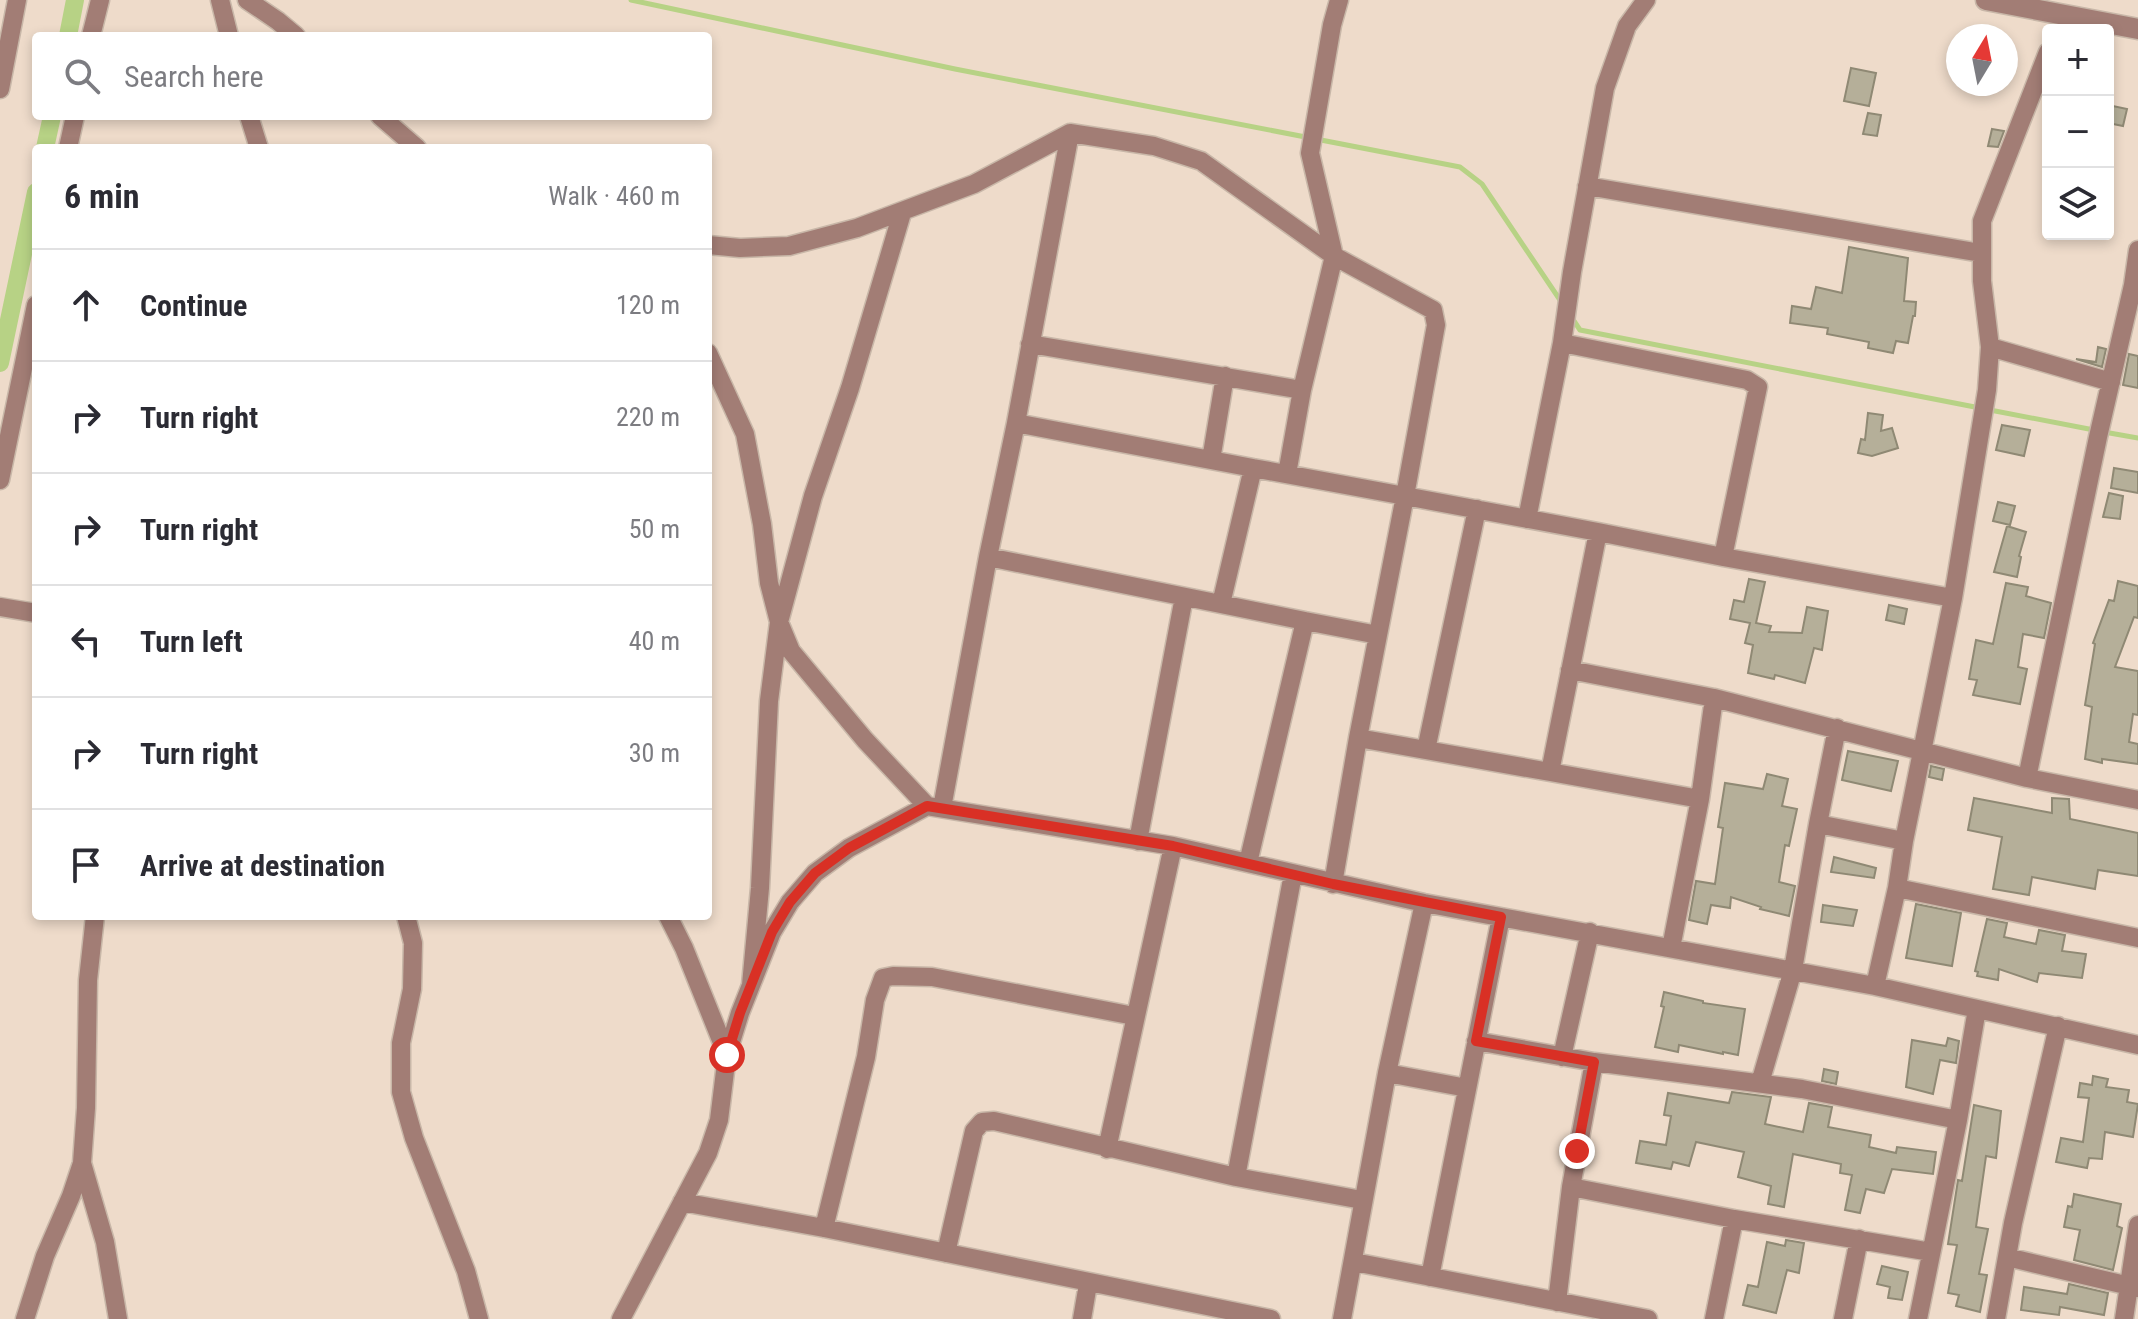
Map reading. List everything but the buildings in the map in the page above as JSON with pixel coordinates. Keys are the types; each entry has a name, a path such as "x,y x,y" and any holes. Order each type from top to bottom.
{"street":[{"path":"92,32 100,0"},
{"path":"220,0 228,32"},
{"path":"247,0 291,32"},
{"path":"1287,474 1302,390 1334,256 1310,153 1339,0"},
{"path":"1527,519 1562,343 1605,88 1627,26 1646,0"},
{"path":"1986,0 2060,22 2138,29"},
{"path":"0,89 11,4"},
{"path":"1875,986 1953,598 1987,390 1990,347 1981,253 1982,221 2042,67"},
{"path":"69,144 74,120"},
{"path":"250,120 258,144"},
{"path":"385,120 412,144"},
{"path":"934,807 1016,423 1070,133"},
{"path":"712,245 789,246 902,213 974,184 1070,133 1154,146 1201,161 1334,256 1427,305 1436,316 1333,884"},
{"path":"1587,186 1981,253"},
{"path":"751,985 760,888 770,688 779,622 813,496 850,388 902,213"},
{"path":"2027,778 2111,382 2135,286 2138,250"},
{"path":"0,480 32,324"},
{"path":"1562,343 1747,380 1758,387 1723,557"},
{"path":"1030,344 1302,390"},
{"path":"1990,347 2111,382"},
{"path":"712,362 745,434 769,583 779,622 791,651 865,740 934,807 1173,846 1424,903 1875,986 2138,1045"},
{"path":"1211,460 1225,376"},
{"path":"1016,423 1953,598"},
{"path":"1221,604 1253,468"},
{"path":"1426,750 1477,509"},
{"path":"1550,772 1598,532"},
{"path":"988,557 1378,635"},
{"path":"1138,841 1184,597"},
{"path":"0,607 32,612"},
{"path":"1248,863 1305,621"},
{"path":"1570,670 1714,698 2027,778 2138,800"},
{"path":"1671,948 1700,799 1714,698"},
{"path":"1760,1083 1793,970 1837,728"},
{"path":"1358,738 1700,799"},
{"path":"621,1319 708,1153 719,1120 727,1055 772,932 790,902 815,873 849,848 934,807"},
{"path":"1818,824 1904,841"},
{"path":"1107,1149 1173,846"},
{"path":"1236,1177 1293,874"},
{"path":"1897,888 2138,938"},
{"path":"1342,1319 1387,1073 1424,903"},
{"path":"1430,1277 1501,917"},
{"path":"25,1319 45,1256 82,1163 88,980 95,920"},
{"path":"407,920 413,943 412,989 401,1043 401,1092 414,1138 466,1271 479,1319"},
{"path":"670,920 727,1055"},
{"path":"1562,1057 1590,932"},
{"path":"824,1228 866,1057 875,1000 883,978 932,977 1134,1016"},
{"path":"1918,1319 1977,1009"},
{"path":"1996,1319 2058,1026"},
{"path":"1476,1041 1594,1062 1760,1083 1958,1120"},
{"path":"1557,1302 1571,1187 1594,1062"},
{"path":"1387,1073 1467,1088"},
{"path":"946,1253 974,1131 982,1122 994,1121 1236,1177 1362,1200"},
{"path":"82,1163 105,1242 118,1319"},
{"path":"1571,1187 1734,1219 1931,1252"},
{"path":"682,1202 946,1253 1208,1313 1271,1319"},
{"path":"1714,1319 1734,1219"},
{"path":"2124,1319 2133,1287 2138,1225"},
{"path":"1843,1319 1859,1239"},
{"path":"2007,1257 2133,1287"},
{"path":"1354,1262 1648,1319"},
{"path":"1082,1319 1088,1284"}],"waterway":[{"path":"69,32 75,0"},
{"path":"631,0 955,69 1460,167 1482,184 1562,303"},
{"path":"46,144 51,120"},
{"path":"0,363 32,211"},
{"path":"1572,318 1580,330 1980,408"},
{"path":"1990,410 2094,430"},
{"path":"2104,432 2138,438"}],"route":[{"path":"727,1055 772,932 790,902 815,873 849,848 927,806 1173,846 1333,884 1501,917 1476,1041 1594,1062 1577,1151"}]}
